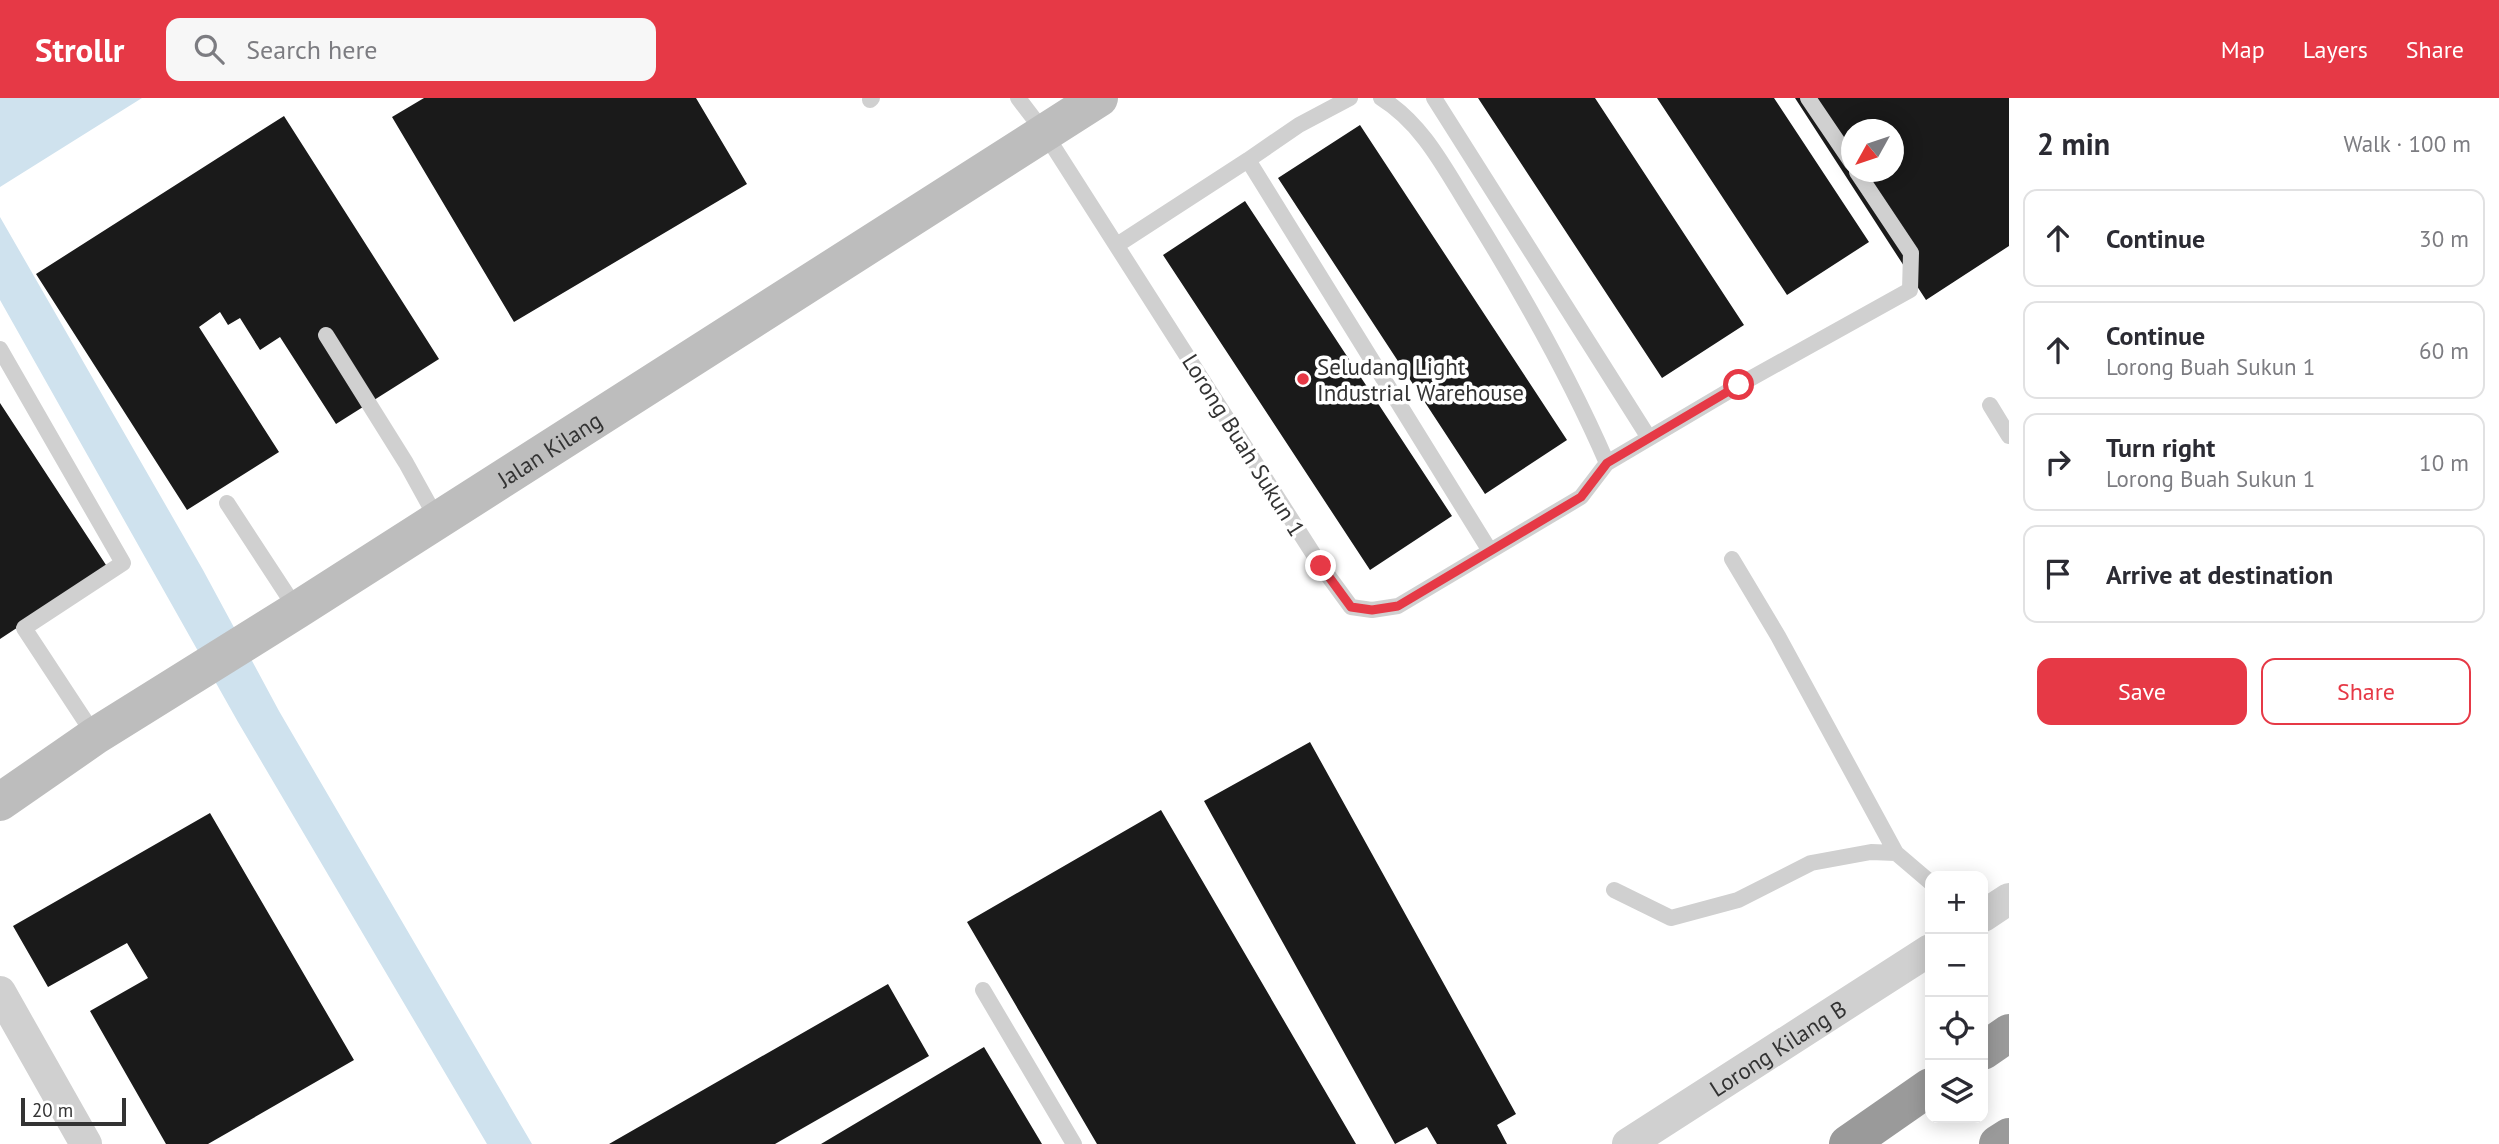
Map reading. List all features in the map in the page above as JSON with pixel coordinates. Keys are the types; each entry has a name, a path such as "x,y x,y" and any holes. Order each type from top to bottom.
{"highway":[{"path":"1988,1048 2009,1033"},
{"path":"1848,1144 1925,1090"},
{"path":"1998,1144 2009,1137"}],"street":[{"name":"Jalan Kilang","path":"0,802 95,736 1099,98"},
{"path":"1988,913 2009,900"},
{"name":"Lorong Kilang B","path":"1628,1144 1925,953"},
{"path":"0,992 86,1144"}],"lane":[{"name":"Lorong Buah Sukun 1","path":"1018,98 1044,132 1321,566 1351,607 1372,610 1398,606 1581,497 1607,463"},
{"path":"1117,245 1299,125 1350,98"},
{"path":"1381,98 1398,108 1424,136 1508,270 1588,418 1607,463 1910,290 1911,253 1864,182"},
{"path":"1434,98 1649,438"},
{"path":"1808,98 1841,147"},
{"path":"1248,160 1490,551"},
{"path":"326,335 406,463 437,519"},
{"path":"0,349 123,563 24,628 95,736"},
{"path":"1990,405 2009,436"},
{"path":"227,503 297,610"},
{"path":"1732,559 1778,636 1896,853 1925,878"},
{"path":"1614,890 1671,918 1738,900 1811,863 1871,852 1896,853"},
{"path":"984,990 1074,1144"}],"water":[{"path":"0,98 142,98 0,187"},
{"path":"0,217 203,570 279,711 532,1144 487,1144 238,722 0,300"}],"building":[{"path":"424,98 696,98 747,184 514,322 392,117"},
{"path":"1478,98 1595,98 1744,325 1662,378"},
{"path":"1657,98 1774,98 1869,242 1787,295"},
{"path":"1795,98 2009,98 2009,246 1926,300 1849,182 1904,182 1904,119 1841,119 1841,169"},
{"path":"284,116 439,359 336,424 280,337 260,350 240,318 228,325 220,312 199,327 279,452 187,510 36,274"},
{"path":"1360,125 1567,440 1485,494 1278,178"},
{"name":"Seludang Light Industrial Warehouse","path":"1245,201 1452,516 1370,570 1163,255"},
{"path":"0,403 108,568 0,639"},
{"path":"1310,742 1516,1114 1497,1125 1507,1144 1437,1144 1427,1127 1395,1144 1204,801"},
{"path":"1161,810 1356,1144 1097,1144 967,922"},
{"path":"210,813 354,1060 208,1144 166,1144 90,1011 148,978 127,943 48,987 13,926"},
{"path":"888,984 929,1056 775,1144 609,1144"},
{"path":"984,1047 1042,1144 821,1144"}],"place":[{"name":"Seludang Light Industrial Warehouse","path":"1303,379"}],"route":[{"path":"1321,566 1351,607 1372,610 1398,606 1581,497 1607,463 1739,385"}]}
